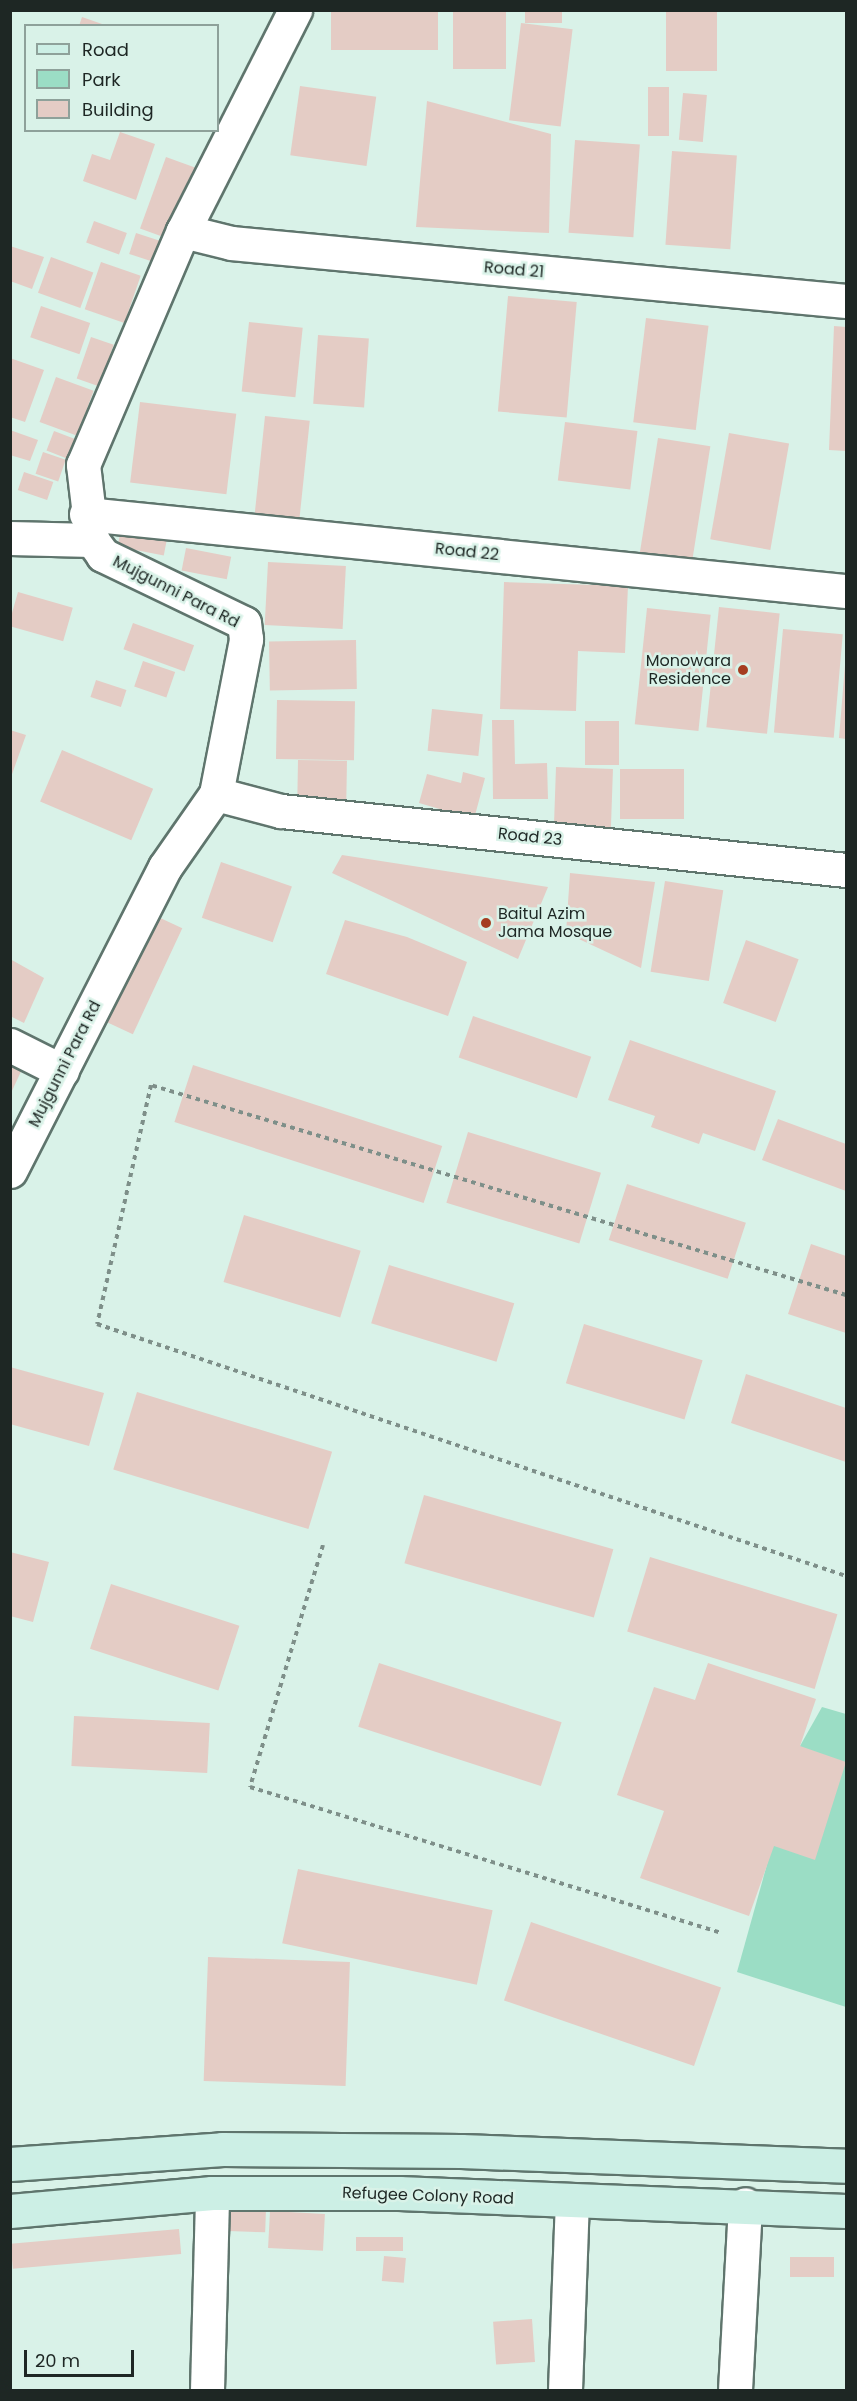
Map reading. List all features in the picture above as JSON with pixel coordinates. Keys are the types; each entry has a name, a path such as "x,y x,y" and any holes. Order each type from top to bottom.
{"main road":[{"path":"10,2164 222,2149 473,2152 846,2166"},
{"name":"Refugee Colony Road","path":"10,2211 212,2193 399,2193 572,2202 745,2204 846,2211"}],"street":[{"path":"89,527 83,465 183,231 295,10"},
{"name":"Road 21","path":"183,231 231,243 846,301"},
{"name":"Road 22","path":"10,538 89,527 846,591"},
{"name":"Mujgunni Para Rd","path":"10,1171 165,867 216,794 246,639 244,622 103,555 89,527"},
{"name":"Road 23","path":"216,794 281,812 846,870"},
{"path":"10,1045 62,1071"},
{"path":"207,2391 212,2193"},
{"path":"564,2391 572,2202"},
{"path":"735,2391 745,2204"}],"path":[{"path":"846,1295 151,1085 98,1324 846,1576"},
{"path":"323,1545 250,1787 722,1933"}],"green space":[{"path":"822,1707 846,1714 846,2007 737,1972 800,1746"}],"building":[{"path":"331,10 438,10 438,50 331,50"},
{"path":"453,10 506,10 506,69 453,69"},
{"path":"525,10 562,10 562,23 525,23"},
{"path":"666,10 717,10 717,71 666,71"},
{"path":"82,17 102,24 80,24"},
{"path":"521,23 573,29 561,127 509,120"},
{"path":"300,86 376,97 367,166 290,155"},
{"path":"648,87 669,87 669,136 648,136"},
{"path":"683,93 707,95 703,142 679,140"},
{"path":"427,101 551,134 549,233 416,227"},
{"path":"120,132 155,144 136,200 83,181 92,154 110,160"},
{"path":"575,140 640,145 633,237 569,233"},
{"path":"672,151 737,156 730,249 665,245"},
{"path":"166,157 197,168 171,240 140,228"},
{"path":"94,221 127,233 119,255 86,243"},
{"path":"136,233 164,242 157,263 129,254"},
{"path":"10,246 44,257 32,289 10,281"},
{"path":"51,257 93,272 80,308 38,293"},
{"path":"101,262 141,276 124,323 85,309"},
{"path":"508,296 577,302 567,418 498,412"},
{"path":"41,306 90,323 79,354 30,337"},
{"path":"646,318 709,326 696,430 633,422"},
{"path":"249,322 303,328 295,397 242,392"},
{"path":"834,326 846,327 846,451 829,450"},
{"path":"318,335 369,339 364,407 313,404"},
{"path":"91,337 114,345 99,386 77,379"},
{"path":"10,358 44,370 25,422 10,417"},
{"path":"56,377 94,391 77,436 40,422"},
{"path":"140,402 236,414 226,494 130,482"},
{"path":"265,416 310,421 299,522 254,517"},
{"path":"565,422 637,431 630,489 558,481"},
{"path":"10,430 38,440 30,461 10,455"},
{"path":"54,431 78,440 71,460 46,451"},
{"path":"729,433 789,444 770,550 710,539"},
{"path":"658,438 710,446 692,563 640,555"},
{"path":"43,452 66,460 58,482 36,474"},
{"path":"24,472 53,482 47,500 18,490"},
{"path":"122,524 168,533 164,556 118,547"},
{"path":"186,548 231,557 227,579 182,571"},
{"path":"268,562 346,566 343,629 265,625"},
{"path":"504,582 628,586 625,653 578,651 576,711 500,709"},
{"path":"18,592 73,608 63,641 10,626"},
{"name":"Monowara Residence","path":"719,607 780,613 767,734 706,727"},
{"path":"647,608 711,615 698,731 635,724"},
{"path":"133,623 194,645 185,672 123,649"},
{"path":"783,629 843,634 834,738 774,733"},
{"path":"356,640 357,689 270,691 269,642"},
{"path":"143,661 175,672 166,698 134,687"},
{"path":"846,665 846,739 839,738"},
{"path":"96,680 126,690 121,707 90,697"},
{"path":"277,700 355,701 354,760 276,759"},
{"path":"432,709 483,714 478,756 428,751"},
{"path":"492,720 514,720 515,764 547,763 548,799 493,799"},
{"path":"585,721 619,721 619,765 585,765"},
{"path":"10,730 26,735 11,777 10,777"},
{"path":"62,750 153,789 131,840 40,802"},
{"path":"298,760 347,761 346,800 297,799"},
{"path":"556,767 613,769 611,831 554,829"},
{"path":"620,769 684,769 684,819 620,819"},
{"path":"463,772 485,778 474,819 419,803 427,774 461,783"},
{"name":"Baitul Azim Jama Mosque","path":"342,855 548,887 518,959 332,873"},
{"path":"221,862 292,886 273,942 202,918"},
{"path":"570,873 655,882 641,968 566,933"},
{"path":"665,881 723,890 709,981 651,972"},
{"path":"156,916 182,928 133,1034 107,1022"},
{"path":"345,920 407,937 467,962 448,1016 326,974"},
{"path":"746,940 799,959 776,1022 723,1003"},
{"path":"10,959 44,978 24,1023 10,1016"},
{"path":"473,1016 591,1057 577,1098 459,1058"},
{"path":"630,1040 776,1091 755,1151 703,1133 699,1144 651,1127 655,1116 608,1100"},
{"path":"10,1056 25,1063 10,1095"},
{"path":"193,1065 442,1146 424,1203 174,1122"},
{"path":"778,1119 846,1144 846,1191 762,1160"},
{"path":"468,1132 601,1173 579,1243 446,1203"},
{"path":"627,1184 746,1223 728,1279 609,1240"},
{"path":"244,1215 361,1251 340,1318 224,1282"},
{"path":"811,1244 846,1256 846,1333 788,1314"},
{"path":"389,1265 514,1303 496,1362 371,1323"},
{"path":"584,1324 703,1360 684,1420 566,1383"},
{"path":"10,1367 104,1393 89,1446 10,1424"},
{"path":"746,1374 846,1408 846,1462 731,1423"},
{"path":"137,1392 332,1452 308,1529 113,1469"},
{"path":"424,1495 613,1549 594,1618 404,1563"},
{"path":"10,1552 49,1562 33,1622 10,1616"},
{"path":"650,1557 837,1614 815,1689 627,1632"},
{"path":"111,1584 239,1626 218,1690 90,1649"},
{"path":"379,1663 562,1722 541,1786 358,1727"},
{"path":"708,1663 816,1699 800,1746 846,1762 815,1860 774,1846 749,1916 640,1878 664,1811 617,1795 654,1687 695,1700"},
{"path":"74,1716 210,1723 207,1773 71,1766"},
{"path":"298,1869 493,1910 477,1985 282,1943"},
{"path":"531,1922 721,1987 694,2066 504,2000"},
{"path":"208,1957 350,1962 346,2086 204,2081"},
{"path":"229,2208 266,2209 265,2232 228,2231"},
{"path":"270,2211 325,2214 323,2251 268,2248"},
{"path":"179,2229 181,2254 13,2269 11,2244"},
{"path":"356,2237 403,2237 403,2251 356,2251"},
{"path":"384,2256 406,2258 404,2283 382,2281"},
{"path":"790,2257 834,2257 834,2277 790,2277"},
{"path":"532,2319 535,2362 496,2365 493,2322"}],"place":[{"name":"Monowara Residence","path":"743,670"},
{"name":"Baitul Azim Jama Mosque","path":"486,923"}]}
